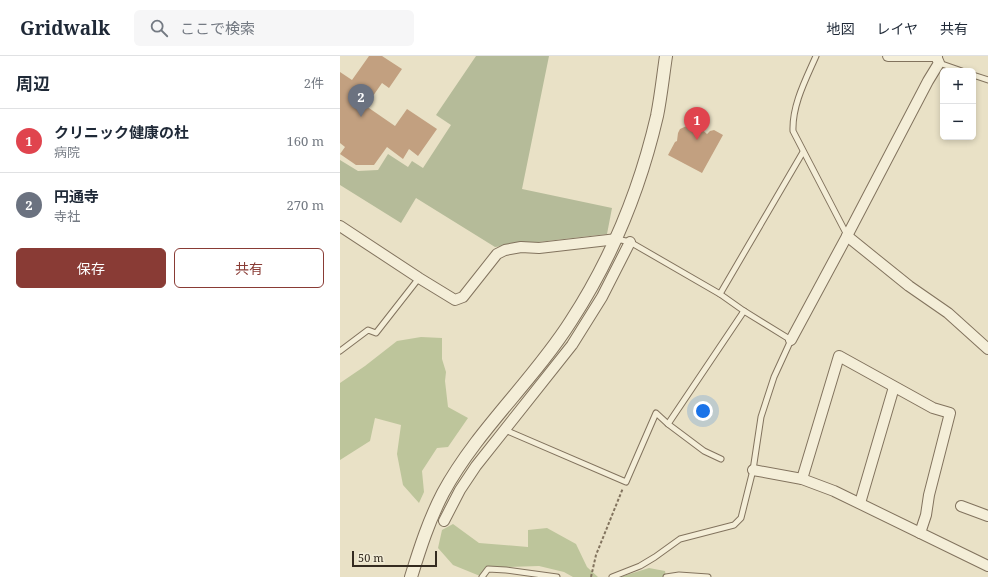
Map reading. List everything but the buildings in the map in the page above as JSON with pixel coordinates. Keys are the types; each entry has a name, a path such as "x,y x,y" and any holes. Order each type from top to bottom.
{"street":[{"path":"411,577 428,523 461,464 550,351 571,321 592,287 617,238 647,156 657,114 666,56"},
{"path":"791,340 928,81 937,58 888,56"},
{"path":"340,226 455,300 463,297 497,254 505,250 521,247 539,248 617,238"},
{"path":"847,236 909,286 948,313 988,349"},
{"path":"444,521 460,490 476,466 549,376 572,345 602,297 630,242"},
{"path":"802,479 839,356 933,408 950,413 929,495 926,515 920,533"},
{"path":"860,503 894,387"},
{"path":"753,470 802,479 860,503 988,566"},
{"path":"961,506 988,516"}],"lane":[{"path":"816,56 801,91 792,121 793,131 847,236"},
{"path":"937,58 956,68"},
{"path":"976,76 988,80"},
{"path":"720,294 803,152"},
{"path":"612,577 640,566 680,539 734,525 741,518 753,470 761,417 774,377 791,340 744,311 720,294 630,242 617,238"},
{"path":"340,351 368,330 376,332 419,278"},
{"path":"668,424 744,311"},
{"path":"505,430 626,482 656,413 704,451 721,459"},
{"path":"482,577 488,569 558,577"},
{"path":"666,577 679,575 708,577"}],"path":[{"path":"591,577 596,555 626,482"}],"green space":[{"path":"476,56 549,56 522,189 612,208 607,234 495,247 416,198 401,223 340,185 340,160 358,171 378,170 388,154 408,167 412,161 423,168 451,125 436,115"},
{"path":"421,337 442,338 442,359 446,372 445,381 448,407 468,418 448,447 437,448 422,471 424,492 419,503 403,485 397,454 401,425 375,418 370,441 340,460 340,383 397,341"},
{"path":"453,524 479,543 528,547 528,530 547,528 576,544 587,567 598,577 573,577 564,572 539,566 505,567 480,576 453,565 438,548 442,530"},
{"path":"649,568 665,571 666,577 620,577"}],"place":[{"name":"円通寺","path":"361,117"},
{"name":"クリニック健康の杜","path":"697,140"}]}
